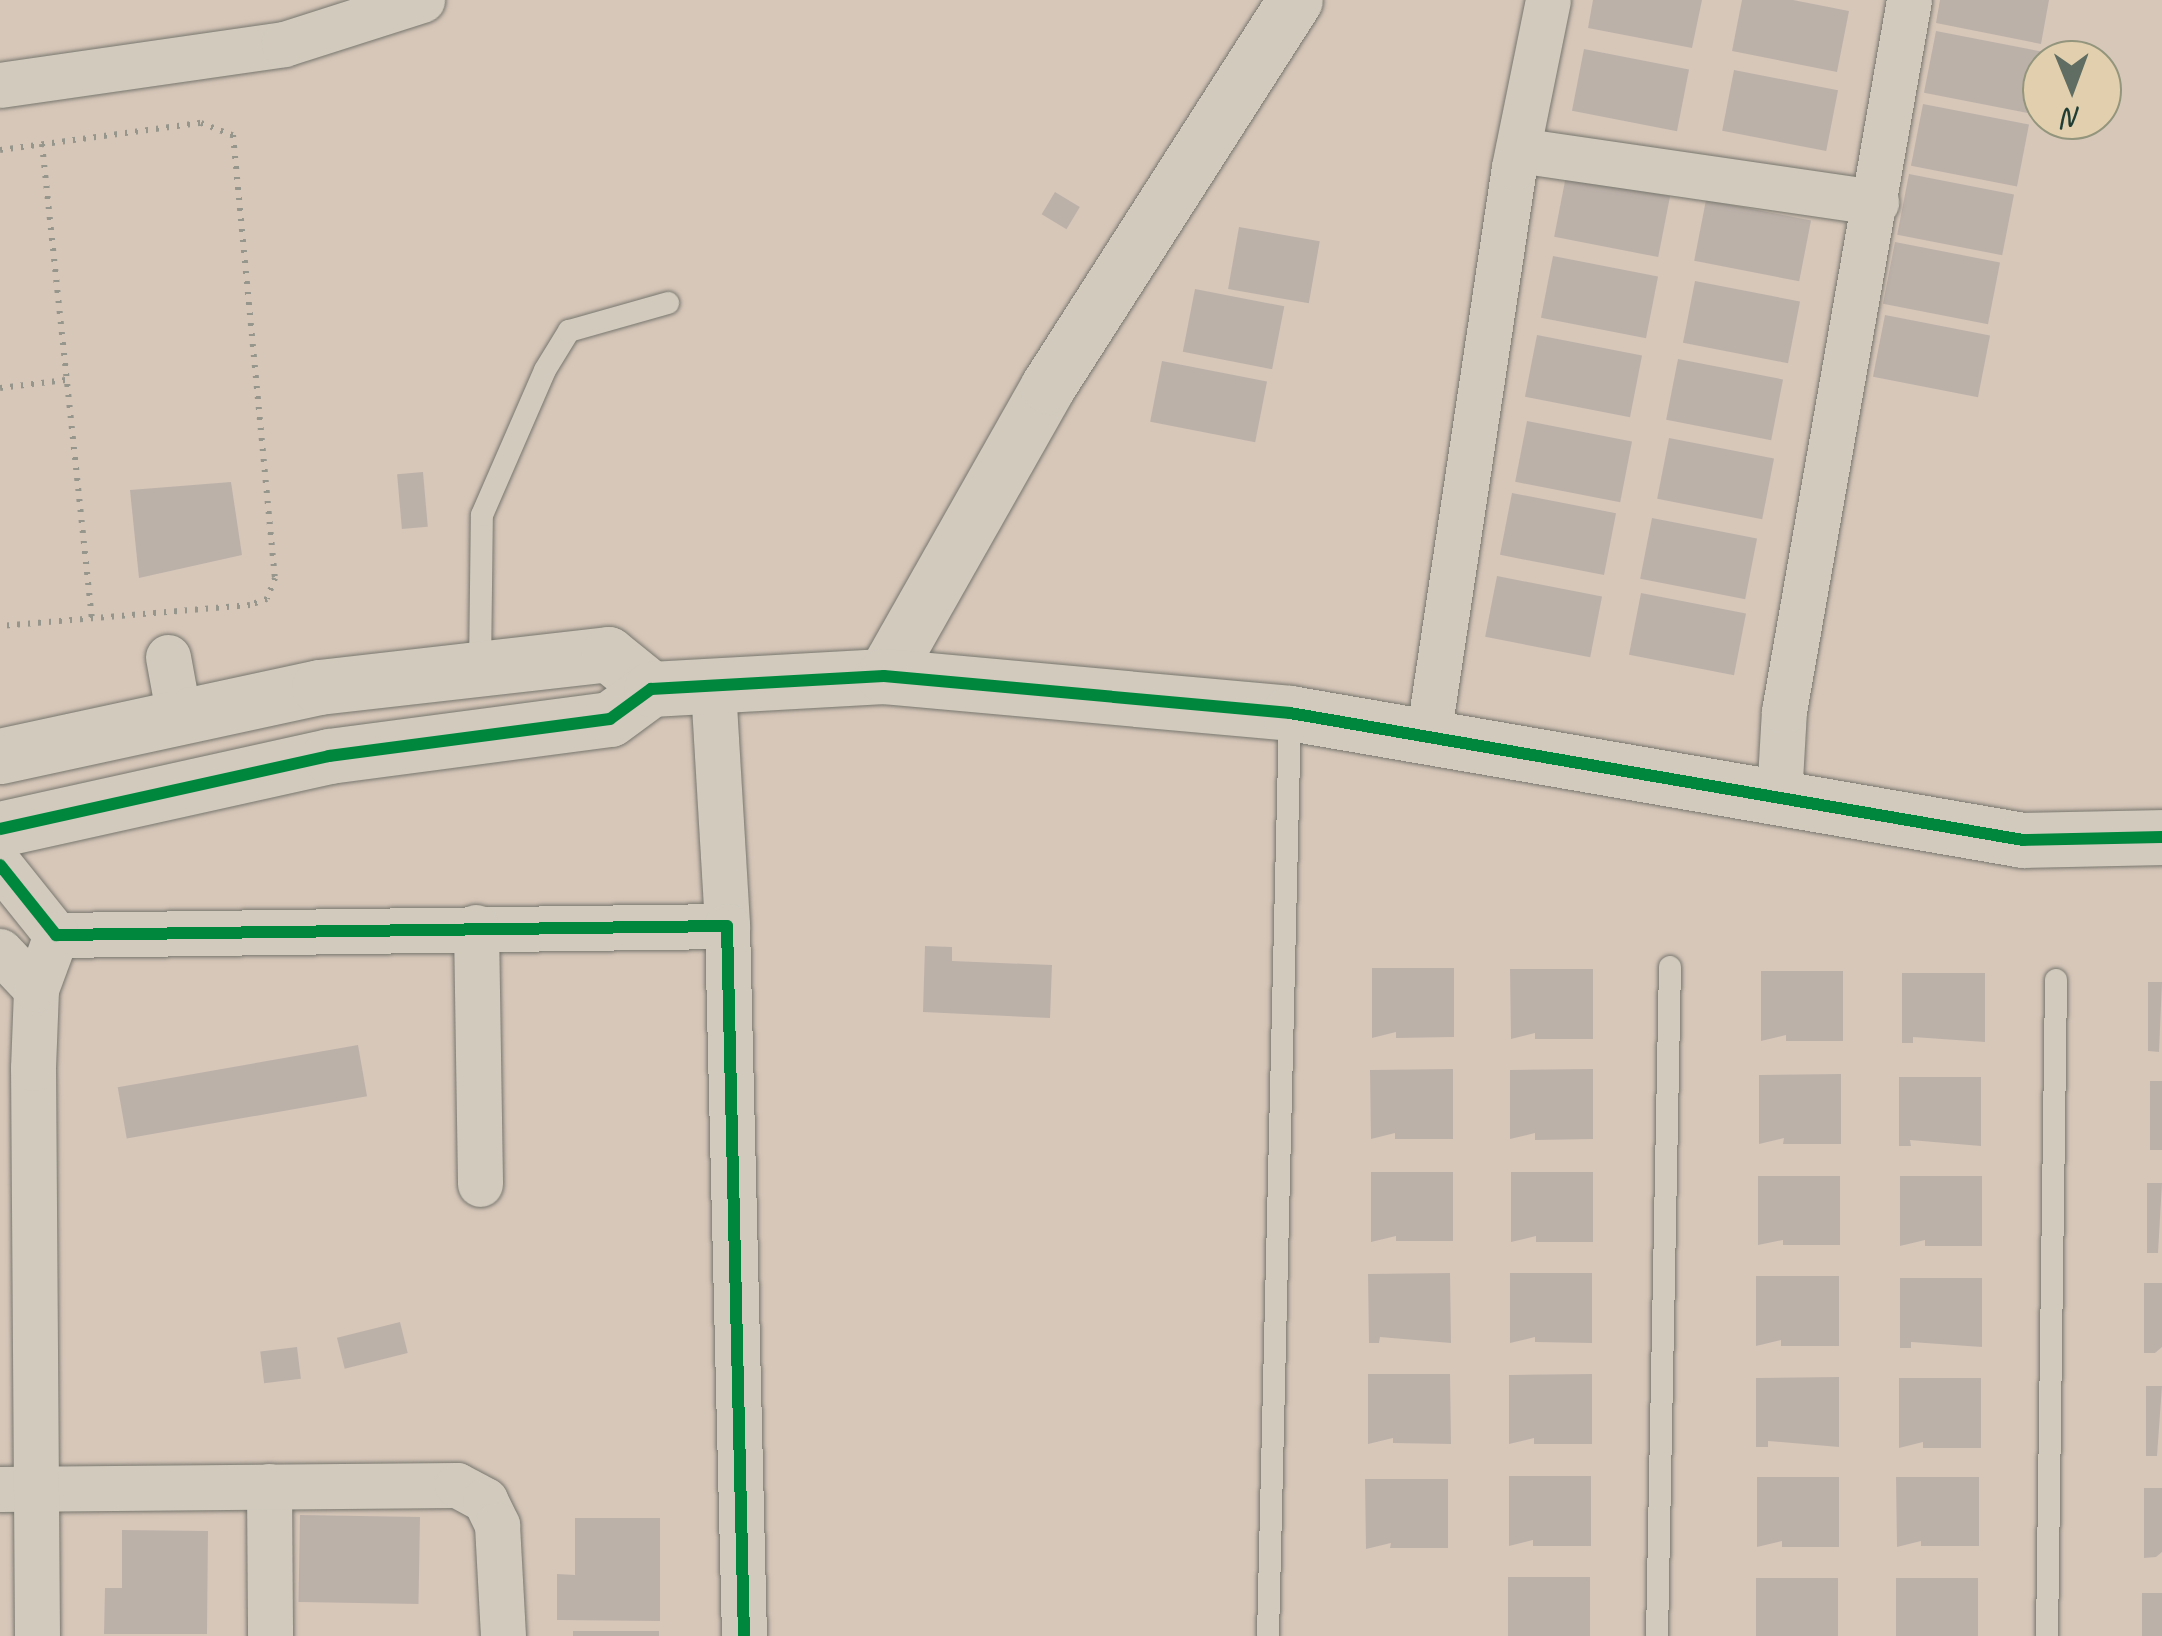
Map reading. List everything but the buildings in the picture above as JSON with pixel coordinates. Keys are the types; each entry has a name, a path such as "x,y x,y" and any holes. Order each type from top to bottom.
{"street":[{"path":"0,85 284,44 422,0"},
{"path":"884,676 1048,386 1294,0"},
{"path":"1428,736 1518,150 1548,0"},
{"path":"1779,797 1784,712 1909,0"},
{"path":"1518,150 1876,202"},
{"path":"0,756 319,687 608,654 650,689"},
{"path":"168,657 179,717"},
{"path":"0,828 329,756 610,719 650,689 884,676 1290,713 2023,840 2162,837"},
{"path":"713,688 727,926 744,1636"},
{"path":"0,865 56,935"},
{"path":"56,935 727,926"},
{"path":"476,927 480,1184"},
{"path":"37,1636 17,1489 36,989 56,935"},
{"path":"0,951 36,989"},
{"path":"17,1489 457,1485 485,1500 497,1524 503,1636"},
{"path":"269,1486 270,1636"}],"lane":[{"path":"480,669 482,515 545,370 569,332 668,303"},
{"path":"1268,1636 1290,713"},
{"path":"1657,1636 1670,967"},
{"path":"2047,1636 2056,980"}],"path":[{"path":"0,150 201,123 226,128 238,144 274,591 250,605 0,626"},
{"path":"42,144 92,621"},
{"path":"0,388 66,380"}],"cycle path":[{"path":"0,829 329,756 610,719 651,689 884,676 1290,713 2023,840 2162,837"},
{"path":"0,865 56,935 727,926 744,1636"}]}
